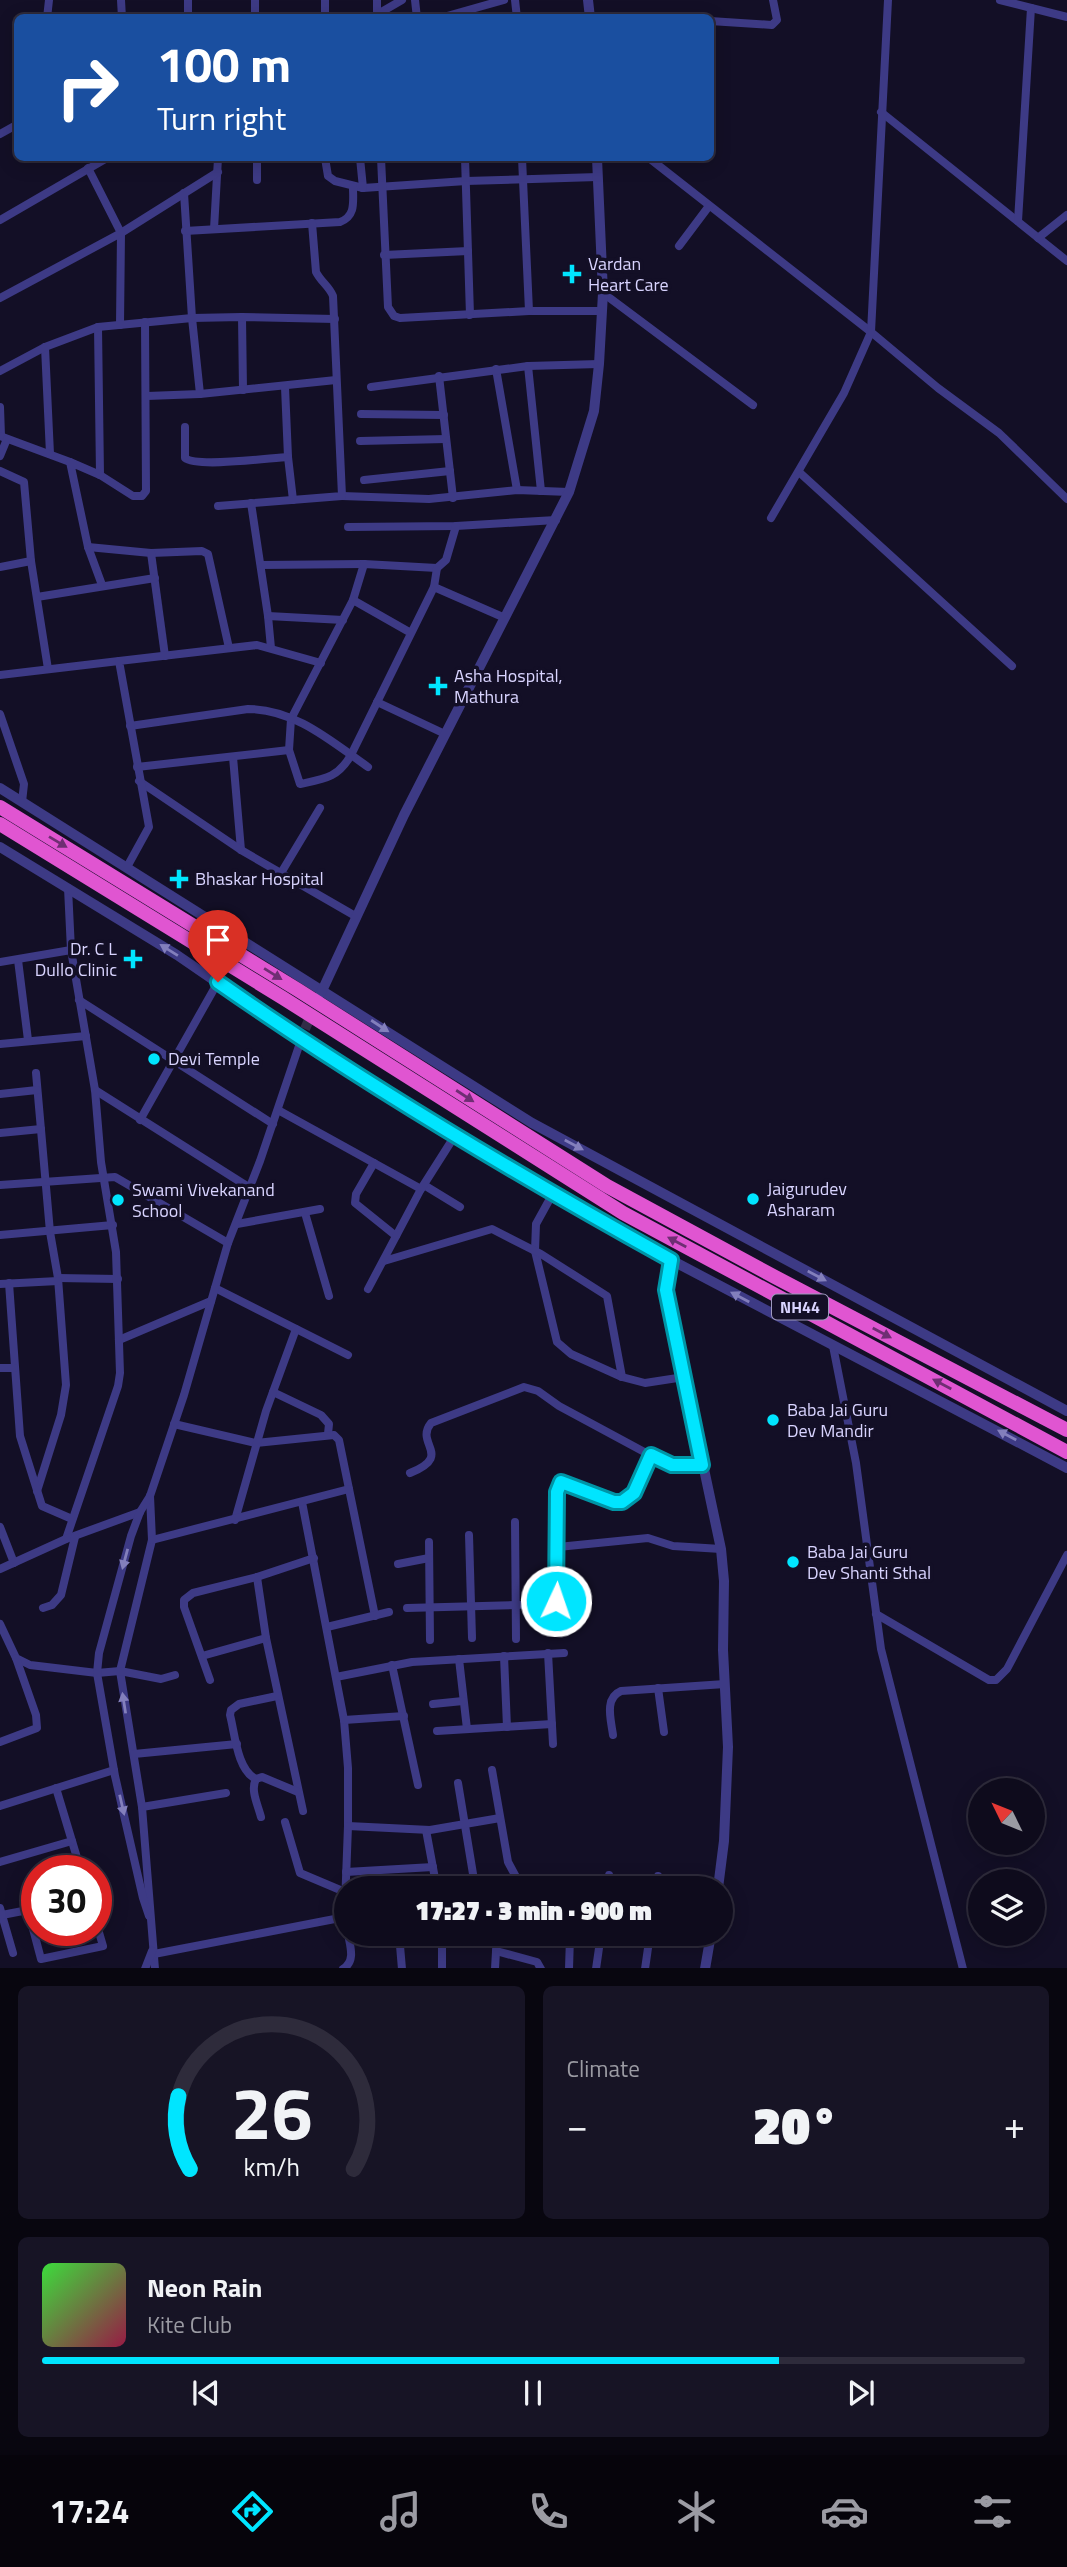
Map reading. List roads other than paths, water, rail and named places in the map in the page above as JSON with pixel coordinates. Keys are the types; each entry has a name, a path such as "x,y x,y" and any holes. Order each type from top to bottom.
{"highway":[{"name":"NH44","path":"0,807 287,983 607,1186 1067,1430"},
{"name":"NH44","path":"0,824 283,998 603,1201 1067,1452"}],"street":[{"path":"378,14 402,0"},
{"path":"454,14 504,0"},
{"path":"714,21 772,24 777,20 773,0"},
{"path":"771,518 849,384 871,332 888,0"},
{"path":"1000,0 1067,17"},
{"path":"1018,221 1031,8"},
{"path":"881,112 1067,261"},
{"path":"0,220 99,161"},
{"path":"214,229 218,161"},
{"path":"257,161 257,180"},
{"path":"326,161 328,176 353,187 363,188 466,181 598,177"},
{"path":"360,161 363,188"},
{"path":"381,161 388,307 394,316 400,318 602,311"},
{"path":"465,161 470,315"},
{"path":"522,161 529,312"},
{"path":"322,991 404,815 569,492 594,411 599,364 603,293 597,161"},
{"path":"653,161 938,388 999,433 1067,499"},
{"path":"88,168 121,233 120,324"},
{"path":"0,298 121,233 218,172"},
{"path":"185,231 340,222 349,218 353,208 353,187"},
{"path":"184,193 200,394"},
{"path":"678,246 709,206"},
{"path":"1038,238 1067,215"},
{"path":"312,223 314,265 319,279 331,290 342,496"},
{"path":"384,256 468,251"},
{"path":"603,293 753,405"},
{"path":"242,317 243,390"},
{"path":"0,371 45,347 98,327 192,318 334,319"},
{"path":"3,437 100,475 133,496 142,496 146,491 145,322"},
{"path":"98,327 100,475"},
{"path":"45,347 50,454"},
{"path":"371,387 496,369 599,364"},
{"path":"528,366 541,491"},
{"path":"496,369 517,490"},
{"path":"439,376 453,498"},
{"path":"147,396 285,387 336,380"},
{"path":"285,387 293,500"},
{"path":"0,407 3,437 0,456"},
{"path":"361,414 444,415"},
{"path":"185,427 185,458 189,461 288,457"},
{"path":"360,441 446,439"},
{"path":"70,462 88,547 102,585"},
{"path":"0,471 24,482 31,561 48,669"},
{"path":"364,480 450,471"},
{"path":"799,472 1012,666"},
{"path":"218,506 342,496 429,499 517,490 569,492"},
{"path":"251,503 271,648"},
{"path":"348,527 456,526 556,520"},
{"path":"364,565 353,600 291,719 289,750 300,784 320,780 342,770 434,587 437,568 446,560 456,526"},
{"path":"88,547 151,553 202,551 208,554 229,648"},
{"path":"151,553 165,656"},
{"path":"0,566 31,561"},
{"path":"261,565 437,568"},
{"path":"37,597 155,579"},
{"path":"434,587 505,618"},
{"path":"353,600 411,633"},
{"path":"268,616 343,621"},
{"path":"0,675 257,645 321,663"},
{"path":"119,661 149,827 127,867"},
{"path":"377,702 445,734"},
{"path":"130,726 248,709 266,709 306,724 369,767"},
{"path":"0,714 24,784 22,802"},
{"path":"137,767 289,750"},
{"path":"233,757 241,850"},
{"path":"139,781 241,850 357,917"},
{"path":"0,788 532,1123 1067,1410"},
{"path":"281,873 320,808"},
{"path":"0,847 218,982 301,1040 454,1137 552,1195 1067,1468"},
{"path":"43,1608 52,1605 61,1595 72,1518 118,1386 120,1373 118,1279 113,1225 104,1176 95,1090 71,950 68,888"},
{"path":"0,962 71,950"},
{"path":"18,960 29,1040"},
{"path":"140,1120 218,982"},
{"path":"79,1000 273,1124"},
{"path":"149,1916 114,1770 97,1673 102,1643 140,1512 150,1496 174,1424 228,1243 305,1030"},
{"path":"0,1044 86,1035"},
{"path":"36,1073 50,1232 58,1279 65,1395 37,1491"},
{"path":"0,1094 37,1090"},
{"path":"95,1090 250,1188"},
{"path":"278,1110 460,1207"},
{"path":"0,1133 41,1129"},
{"path":"368,1290 423,1187 454,1137"},
{"path":"374,1163 356,1194 355,1203 396,1236"},
{"path":"0,1185 104,1176 123,1180 228,1243"},
{"path":"552,1195 536,1224 535,1251 556,1342 571,1354 622,1377 645,1383 684,1377"},
{"path":"237,1224 320,1209"},
{"path":"305,1213 329,1296"},
{"path":"0,1235 113,1225"},
{"path":"384,1261 492,1229 535,1251 607,1296 622,1377"},
{"path":"671,1260 666,1290 722,1549 728,1747 727,1797 720,1876"},
{"path":"72,1518 42,1506 20,1436 5,1284 58,1279 118,1279"},
{"path":"215,1288 348,1355"},
{"path":"119,1340 211,1301"},
{"path":"235,1520 256,1443 296,1329"},
{"path":"833,1346 856,1463 881,1649 963,1968"},
{"path":"0,1368 14,1368"},
{"path":"410,1473 430,1462 427,1433 431,1423 524,1387 538,1391 559,1405 672,1465 702,1465"},
{"path":"273,1391 321,1415 329,1424 328,1434"},
{"path":"174,1424 256,1443 334,1435 339,1440 375,1616"},
{"path":"407,1608 552,1604 556,1601 557,1492 561,1482 614,1502 622,1502 634,1493 651,1455"},
{"path":"152,1540 349,1489"},
{"path":"150,1496 152,1540 120,1671 142,1807 155,1968"},
{"path":"302,1502 344,1720 348,1768 346,1876"},
{"path":"0,1569 70,1538 140,1512"},
{"path":"515,1522 516,1639"},
{"path":"0,1527 14,1563"},
{"path":"469,1535 472,1638"},
{"path":"558,1547 648,1538 673,1546 722,1549"},
{"path":"429,1542 430,1640"},
{"path":"876,1614 989,1680 996,1681 1007,1669 1067,1555"},
{"path":"398,1564 429,1558"},
{"path":"210,1680 184,1600 193,1593 314,1559"},
{"path":"257,1577 266,1638 303,1811"},
{"path":"327,1627 389,1612"},
{"path":"0,1624 4,1643 16,1658 36,1715 37,1728 0,1742"},
{"path":"202,1656 266,1638"},
{"path":"548,1653 553,1744"},
{"path":"336,1677 392,1665 564,1653"},
{"path":"504,1656 507,1727"},
{"path":"16,1658 30,1665 97,1673 120,1671 161,1679 175,1675"},
{"path":"458,1659 467,1729"},
{"path":"392,1665 418,1785"},
{"path":"613,1735 610,1708 614,1694 621,1690 725,1685"},
{"path":"658,1688 664,1732"},
{"path":"256,1779 246,1771 237,1744 231,1710 239,1704 278,1696"},
{"path":"433,1704 463,1701"},
{"path":"344,1720 404,1716"},
{"path":"437,1731 552,1724"},
{"path":"134,1754 237,1744"},
{"path":"0,1806 114,1770"},
{"path":"492,1770 510,1869 516,1876"},
{"path":"261,1817 254,1793 253,1784 256,1779 262,1777 298,1792"},
{"path":"458,1783 473,1876"},
{"path":"55,1788 76,1855"},
{"path":"142,1807 226,1793"},
{"path":"348,1826 426,1830 500,1818"},
{"path":"285,1822 300,1873 334,1887"},
{"path":"426,1830 435,1876"},
{"path":"0,1862 72,1841"},
{"path":"346,1871 433,1867"},
{"path":"13,1953 1,1911 21,1910"},
{"path":"153,1951 334,1922"},
{"path":"38,1946 41,1959 103,1946"},
{"path":"344,1968 349,1965 351,1958 350,1946"},
{"path":"400,1946 402,1968"},
{"path":"442,1946 442,1968"},
{"path":"495,1968 496,1946"},
{"path":"569,1968 570,1946"},
{"path":"596,1968 599,1946"},
{"path":"645,1968 648,1946"},
{"path":"705,1968 708,1946"},
{"path":"145,1968 153,1951"},
{"path":"496,1951 537,1962 540,1968"}],"tunnel":[{"path":"305,1029 312,1013"}],"place":[{"name":"Vardan Heart Care","path":"572,274"},
{"name":"Asha Hospital, Mathura","path":"438,686"},
{"name":"Bhaskar Hospital","path":"179,879"},
{"name":"Dr. C L Dullo Clinic","path":"133,959"},
{"name":"Devi Temple","path":"154,1059"},
{"name":"Jaigurudev Asharam","path":"753,1199"},
{"name":"Swami Vivekanand School","path":"118,1200"},
{"name":"Baba Jai Guru Dev Mandir","path":"773,1420"},
{"name":"Baba Jai Guru Dev Shanti Sthal","path":"793,1562"}]}
